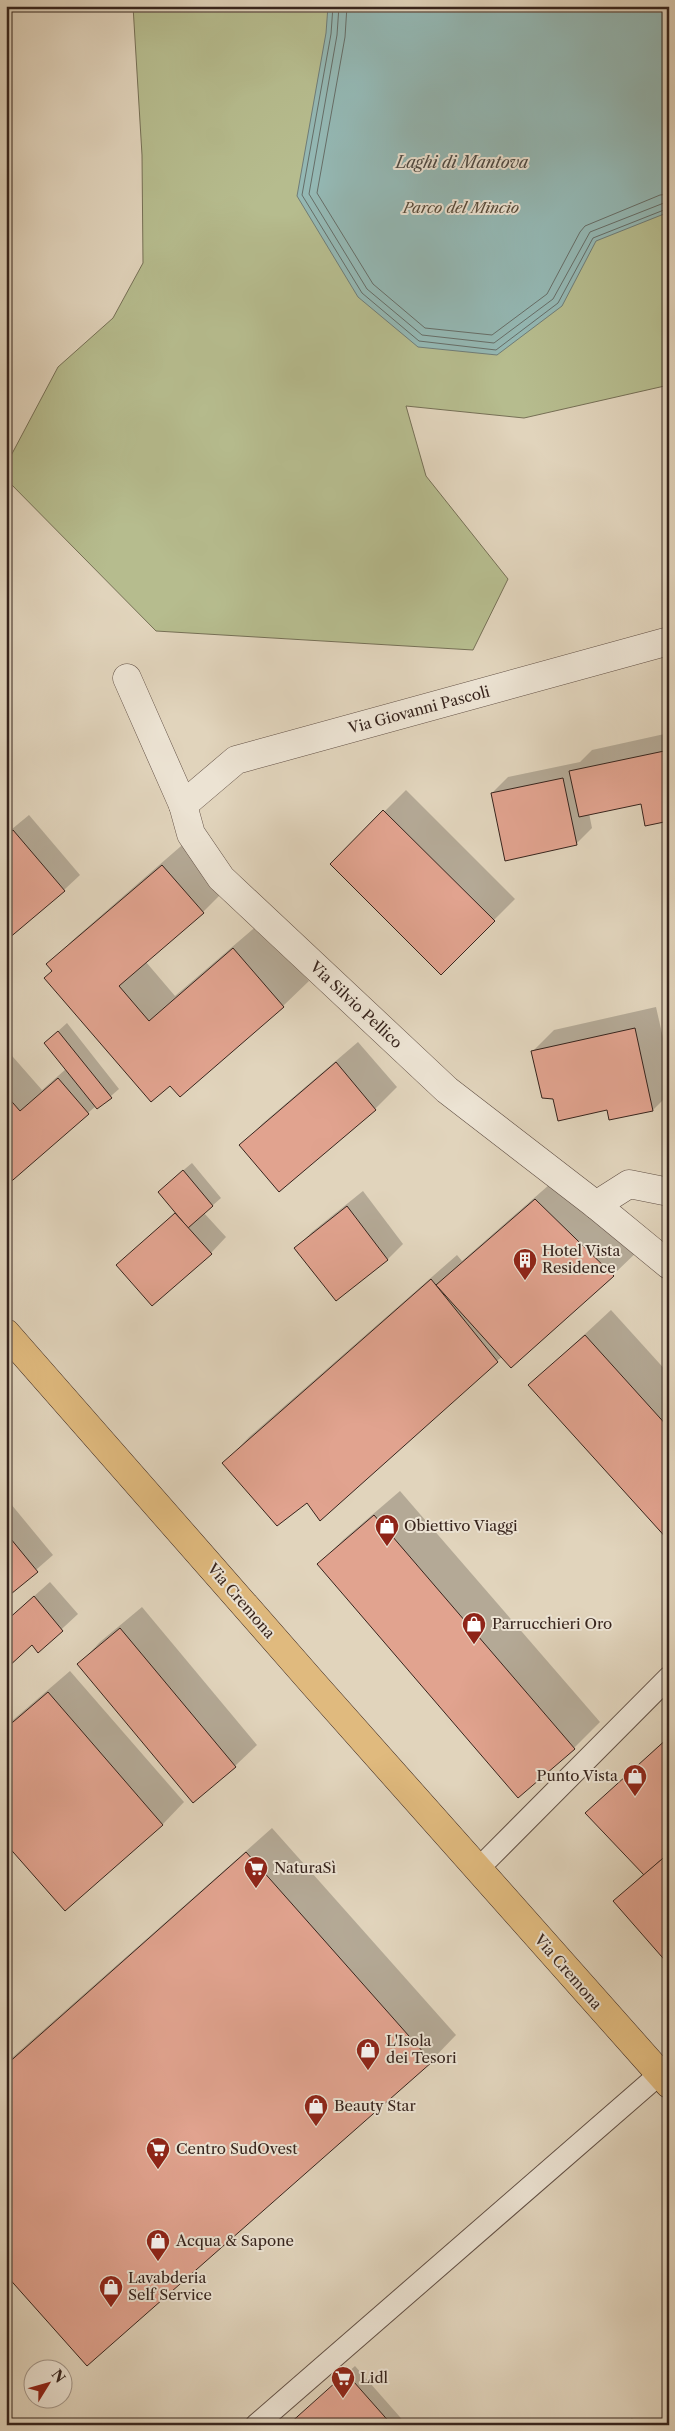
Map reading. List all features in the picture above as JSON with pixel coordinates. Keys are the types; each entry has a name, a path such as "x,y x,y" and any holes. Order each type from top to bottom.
{"main road":[{"name":"Via Cremona","path":"6,1333 478,1869 666,2075"}],"street":[{"name":"Via Giovanni Pascoli","path":"182,805 236,760 669,641"},
{"name":"Via Silvio Pellico","path":"127,678 182,805 191,834 221,878 446,1090 596,1205 669,1265"},
{"path":"596,1205 629,1184 669,1192"}],"lane":[{"path":"478,1869 669,1677"},
{"path":"256,2425 666,2075"}],"green space":[{"name":"Parco del Mincio","path":"133,6 669,6 669,385 524,418 406,406 426,476 508,579 473,650 156,631 6,479 6,465 58,367 113,318 143,263 142,155"}],"water":[{"name":"Laghi di Mantova","path":"328,6 669,6 669,212 596,241 562,306 497,355 418,347 358,297 297,196 326,33"}],"building":[{"path":"669,750 669,821 645,826 641,804 579,817 569,771"},
{"path":"563,778 577,845 505,861 491,793"},
{"path":"383,810 495,921 441,975 330,864"},
{"path":"13,830 65,891 8,939 6,936 6,835"},
{"path":"162,865 204,913 119,986 149,1021 233,948 284,1007 180,1097 170,1086 151,1102 44,978 52,971 46,964"},
{"path":"635,1028 653,1111 609,1120 607,1110 558,1121 553,1099 542,1098 531,1051"},
{"path":"58,1031 112,1098 97,1109 44,1043"},
{"path":"336,1062 376,1110 279,1192 239,1145"},
{"path":"58,1078 89,1114 6,1186 6,1095 20,1111"},
{"path":"183,1170 213,1206 188,1228 158,1192"},
{"name":"Hotel Vista Residence","path":"535,1199 614,1276 511,1368 436,1285"},
{"path":"347,1206 388,1260 336,1301 294,1248"},
{"path":"175,1213 212,1254 152,1306 116,1265"},
{"path":"431,1279 498,1362 320,1521 307,1503 277,1526 222,1463"},
{"path":"585,1335 669,1428 669,1541 528,1385"},
{"path":"374,1515 575,1749 518,1798 317,1564"},
{"path":"6,1533 38,1572 6,1598"},
{"path":"34,1596 63,1631 38,1653 32,1645 7,1668 6,1621"},
{"path":"120,1628 236,1767 193,1803 77,1664"},
{"path":"48,1692 163,1825 65,1911 6,1844 6,1728"},
{"path":"669,1737 669,1853 644,1875 585,1813"},
{"name":"Centro SudOvest","path":"246,1852 432,2062 87,2366 6,2275 6,2065"},
{"path":"669,1853 669,1965 613,1901"},
{"name":"Lidl","path":"346,2373 392,2425 288,2425"}],"place":[{"name":"Hotel Vista Residence","path":"525,1281"},
{"name":"Obiettivo Viaggi","path":"387,1547"},
{"name":"Parrucchieri Oro","path":"474,1645"},
{"name":"Punto Vista","path":"635,1797"},
{"name":"NaturaSì","path":"256,1889"},
{"name":"L'Isola dei Tesori","path":"368,2071"},
{"name":"Beauty Star","path":"316,2127"},
{"name":"Centro SudOvest","path":"158,2170"},
{"name":"Acqua & Sapone","path":"158,2262"},
{"name":"Lavabderia Self Service","path":"111,2308"},
{"name":"Lidl","path":"343,2399"}]}
